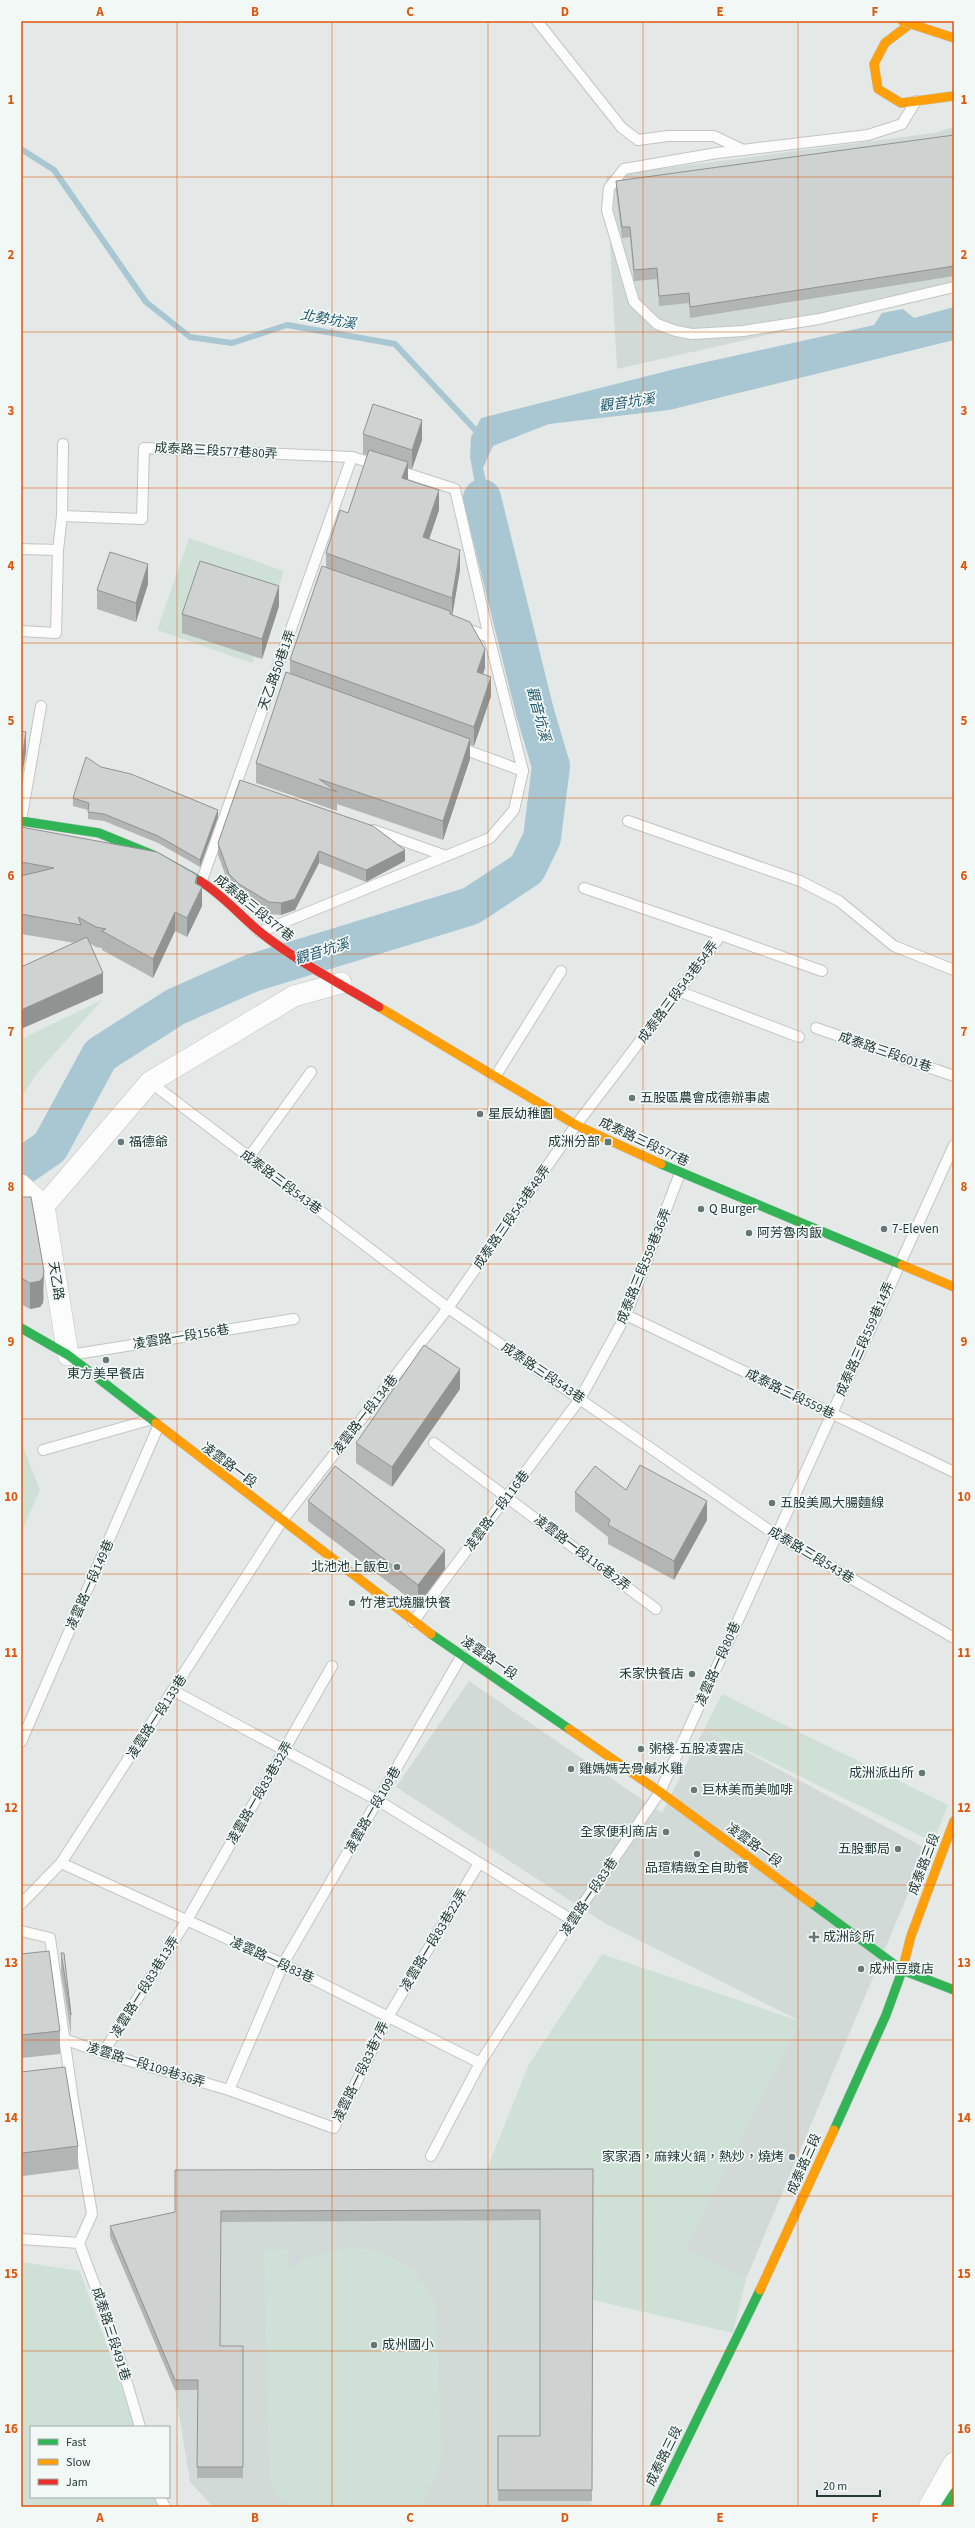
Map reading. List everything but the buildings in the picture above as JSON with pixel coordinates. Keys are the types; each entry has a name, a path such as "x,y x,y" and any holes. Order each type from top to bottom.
{"main road":[{"path":"902,21 954,38"},
{"path":"914,21 885,43 874,64 878,89 901,103 954,96"},
{"name":"成泰路三段577巷","path":"21,821 99,833 153,855 213,889 260,932 291,954 576,1125 680,1173 954,1287"},
{"name":"凌雲路一段","path":"21,1328 68,1355 158,1427 413,1622 660,1792 902,1970 954,1990"},
{"name":"成泰路三段","path":"654,2507 769,2272 886,2015 902,1970 911,1936 954,1822"},
{"path":"945,2507 954,2493"}],"street":[{"path":"21,1185 44,1206 150,1082 294,996 341,983"},
{"name":"天乙路","path":"44,1206 68,1355"},
{"path":"929,2507 954,2463"}],"lane":[{"path":"537,21 622,128 638,140 668,136 714,136 744,150"},
{"path":"916,102 902,124 868,135 744,150 624,169 609,188 607,210 634,302 657,324 692,334 744,331 819,319 954,287"},
{"path":"21,632 56,633 58,550 62,516 63,444"},
{"name":"成泰路三段577巷80弄","path":"62,516 142,519 144,448 352,457"},
{"path":"260,932 490,838 514,810 523,771 488,637 455,489 352,457"},
{"name":"天乙路50巷1弄","path":"202,883 240,784 315,575 352,457"},
{"path":"21,549 58,550"},
{"path":"452,624 488,637"},
{"path":"21,821 41,706"},
{"path":"450,744 523,771"},
{"path":"628,821 800,881 839,901 894,946 954,970"},
{"path":"359,826 446,856"},
{"name":"成泰路三段543巷54弄","path":"576,1125 721,935 584,888"},
{"path":"721,935 822,971"},
{"path":"495,1076 561,971"},
{"path":"678,991 799,1037"},
{"name":"成泰路三段601巷","path":"816,1028 954,1076"},
{"path":"249,1157 310,1072"},
{"name":"成泰路三段543巷","path":"150,1082 448,1308 776,1535 954,1638"},
{"name":"成泰路三段543巷48弄","path":"448,1308 576,1125"},
{"name":"成泰路三段559巷14弄","path":"776,1535 899,1263 949,1171 954,1145"},
{"name":"成泰路三段559巷36弄","path":"580,1399 626,1315 680,1173"},
{"name":"凌雲路一段134巷","path":"282,1521 448,1308"},
{"name":"成泰路三段559巷","path":"626,1315 830,1414 954,1472"},
{"name":"凌雲路一段156巷","path":"68,1355 294,1319"},
{"name":"凌雲路一段116巷","path":"413,1622 580,1399"},
{"path":"43,1450 149,1420"},
{"name":"凌雲路一段149巷","path":"21,1742 158,1427"},
{"name":"凌雲路一段116巷2弄","path":"434,1443 656,1608"},
{"name":"凌雲路一段133巷","path":"21,1904 61,1863 282,1521"},
{"name":"凌雲路一段80巷","path":"660,1792 776,1535"},
{"name":"凌雲路一段109巷","path":"228,2090 283,1964 462,1655"},
{"name":"凌雲路一段83巷32弄","path":"187,1920 332,1666"},
{"path":"174,1690 378,1801 572,1920"},
{"name":"凌雲路一段83巷","path":"431,2156 480,2063 572,1920 660,1792"},
{"name":"凌雲路一段83巷","path":"61,1863 283,1964 480,2063"},
{"name":"凌雲路一段83巷22弄","path":"388,2017 479,1863"},
{"name":"凌雲路一段83巷13弄","path":"103,2053 187,1920"},
{"path":"21,1931 50,1938 64,2039 92,2214 79,2243 21,2239"},
{"name":"凌雲路一段83巷7弄","path":"334,2128 388,2017"},
{"name":"凌雲路一段109巷36弄","path":"64,2039 103,2053 228,2090 334,2128"},
{"name":"成泰路三段491巷","path":"79,2243 110,2326 140,2426"},
{"path":"160,2498 165,2507"}],"shaded area":[{"path":"954,127 954,293 617,369 606,176 934,133"},
{"path":"469,1681 662,1813 704,1729 927,1849 746,2279 685,2249 800,2021 606,1924 396,1787"},
{"name":"成州國小","path":"593,2180 591,2507 213,2507 190,2482 175,2390 110,2237 175,2222 175,2181"}],"green space":[{"path":"189,538 284,571 252,663 157,630"},
{"path":"102,1000 38,1072 21,1097 21,1039"},
{"path":"21,1442 40,1490 21,1533"},
{"path":"722,1694 948,1805 933,1842 704,1729"},
{"path":"602,1954 800,2021 685,2249 746,2279 733,2333 593,2300 593,2180 483,2179 529,2064"},
{"path":"346,2248 368,2249 393,2259 415,2271 436,2304 441,2461 424,2500 415,2507 294,2507 281,2499 270,2483 264,2250 289,2249 289,2272 302,2260"},
{"path":"21,2262 80,2271 136,2426 30,2426 30,2498 161,2498 165,2507 21,2507"}],"water":[{"path":"954,307 954,340 669,410 549,424 493,446 483,468 501,543 488,554 470,457 471,437 481,418 675,369 874,325 882,313 903,309 914,318"}],"waterway":[{"name":"北勢坑溪","path":"21,149 54,170 146,302 190,337 232,343 287,325 395,344 480,435"},
{"name":"觀音坑溪","path":"21,1167 50,1147 100,1055 175,1007 252,973 471,906 527,869 542,838 551,766 535,712 482,498"}],"traffic: fast":[{"path":"21,821 99,833 153,855 200,881"},
{"path":"661,1164 902,1265"},
{"path":"21,1328 68,1355 156,1423"},
{"path":"431,1634 569,1729"},
{"path":"811,1903 902,1970 954,1990"},
{"path":"834,2130 886,2015 902,1971"},
{"path":"654,2507 760,2290"},
{"path":"945,2507 954,2493"}],"traffic: slow":[{"path":"902,21 954,38"},
{"path":"914,21 885,43 874,64 878,89 901,103 954,96"},
{"path":"379,1007 576,1125 661,1164"},
{"path":"902,1265 954,1287"},
{"path":"156,1423 431,1634"},
{"path":"569,1729 660,1792 811,1903"},
{"path":"902,1971 911,1936 954,1821"},
{"path":"760,2290 834,2130"}],"traffic: jam":[{"path":"200,881 216,892 252,926 288,953 379,1007"}],"place":[{"name":"五股區農會成德辦事處","path":"632,1098"},
{"name":"星辰幼稚園","path":"480,1114"},
{"name":"福德爺","path":"121,1142"},
{"name":"成洲分部","path":"608,1142"},
{"name":"Q Burger","path":"701,1209"},
{"name":"7-Eleven","path":"884,1229"},
{"name":"阿芳魯肉飯","path":"749,1233"},
{"name":"東方美早餐店","path":"106,1360"},
{"name":"五股美鳳大腸麵線","path":"772,1503"},
{"name":"北池池上飯包","path":"397,1567"},
{"name":"竹港式燒臘快餐","path":"352,1603"},
{"name":"禾家快餐店","path":"692,1674"},
{"name":"粥棧-五股凌雲店","path":"641,1749"},
{"name":"雞媽媽去骨鹹水雞","path":"571,1769"},
{"name":"成洲派出所","path":"922,1773"},
{"name":"巨林美而美咖啡","path":"694,1790"},
{"name":"全家便利商店","path":"666,1832"},
{"name":"五股郵局","path":"898,1849"},
{"name":"品瑄精緻全自助餐","path":"697,1854"},
{"name":"成洲診所","path":"814,1937"},
{"name":"成州豆漿店","path":"861,1969"},
{"name":"家家酒，麻辣火鍋，熱炒，燒烤","path":"792,2157"},
{"name":"成州國小","path":"374,2345"}]}
